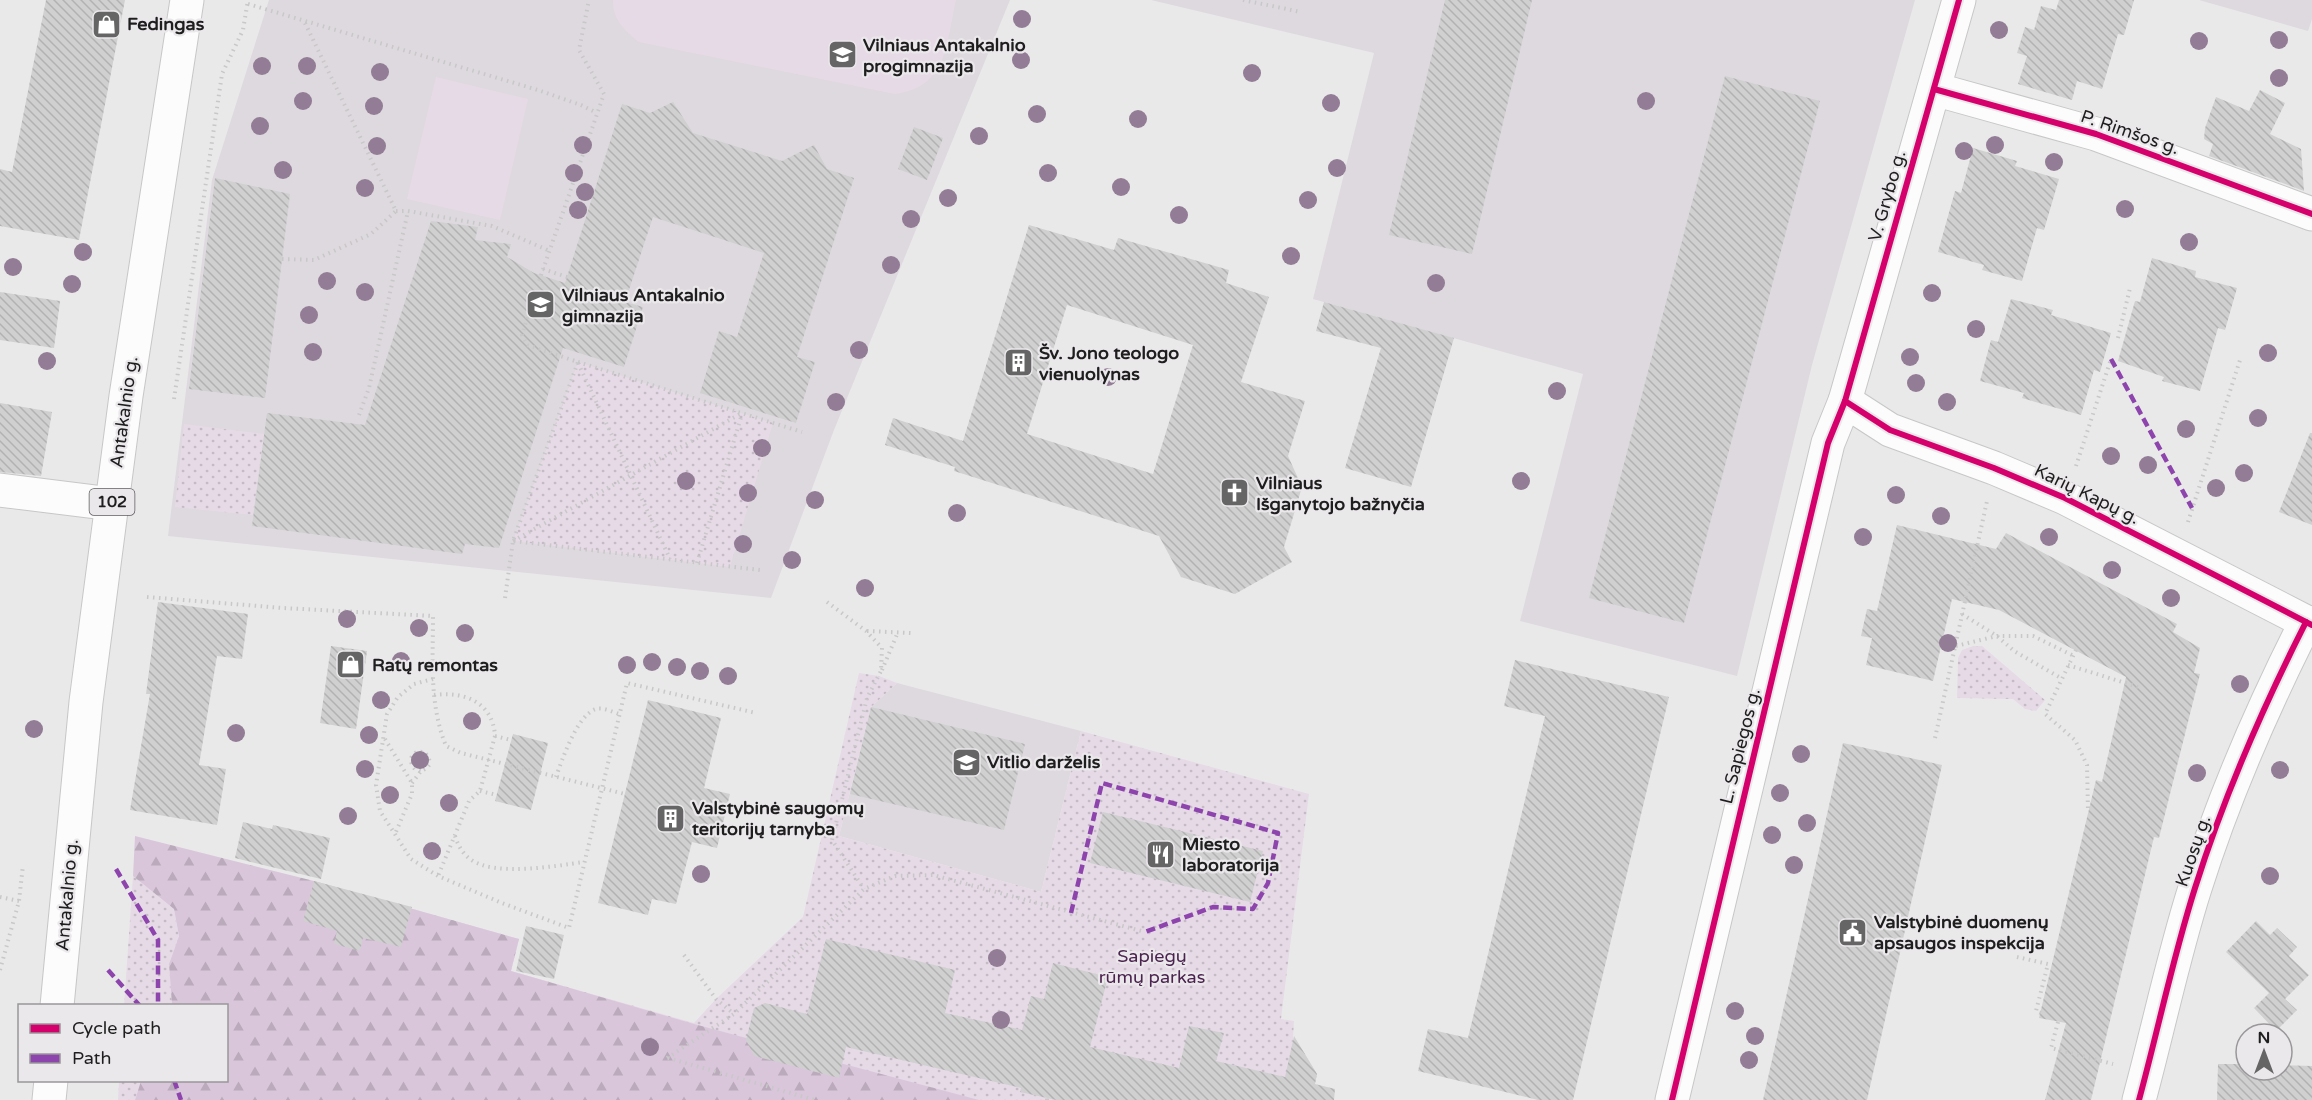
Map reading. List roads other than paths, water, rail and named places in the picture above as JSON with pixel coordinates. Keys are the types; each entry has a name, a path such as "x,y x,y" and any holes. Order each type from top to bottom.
{"street":[{"name":"Antakalnio g.","path":"57,1004 86,702 157,187 187,0"},
{"name":"V. Grybo g.","path":"1845,401 1959,0"},
{"name":"P. Rimšos g.","path":"1934,89 2096,134 2312,214"},
{"name":"Karių Kapų g.","path":"1845,401 1890,430 1994,468 2066,498 2309,624"},
{"name":"L. Sapiegos g.","path":"1672,1100 1828,443 1845,401"},
{"path":"0,490 112,504"},
{"name":"Kuosų g.","path":"2139,1100 2194,888 2224,806 2261,717 2309,624"},
{"path":"49,1100 51,1082"}],"place":[{"name":"Fedingas","path":"106,24"},
{"name":"Vilniaus Antakalnio progimnazija","path":"842,55"},
{"name":"Vilniaus Antakalnio gimnazija","path":"541,305"},
{"name":"Šv. Jono teologo vienuolynas","path":"1018,363"},
{"name":"Vilniaus Išganytojo bažnyčia","path":"1235,493"},
{"name":"Ratų remontas","path":"351,665"},
{"name":"Vitlio darželis","path":"966,762"},
{"name":"Valstybinė saugomų teritorijų tarnyba","path":"671,818"},
{"name":"Miesto laboratorija","path":"1161,854"},
{"name":"Valstybinė duomenų apsaugos inspekcija","path":"1853,932"}],"park label":[{"name":"Sapiegų rūmų parkas","path":"1152,966"}]}
